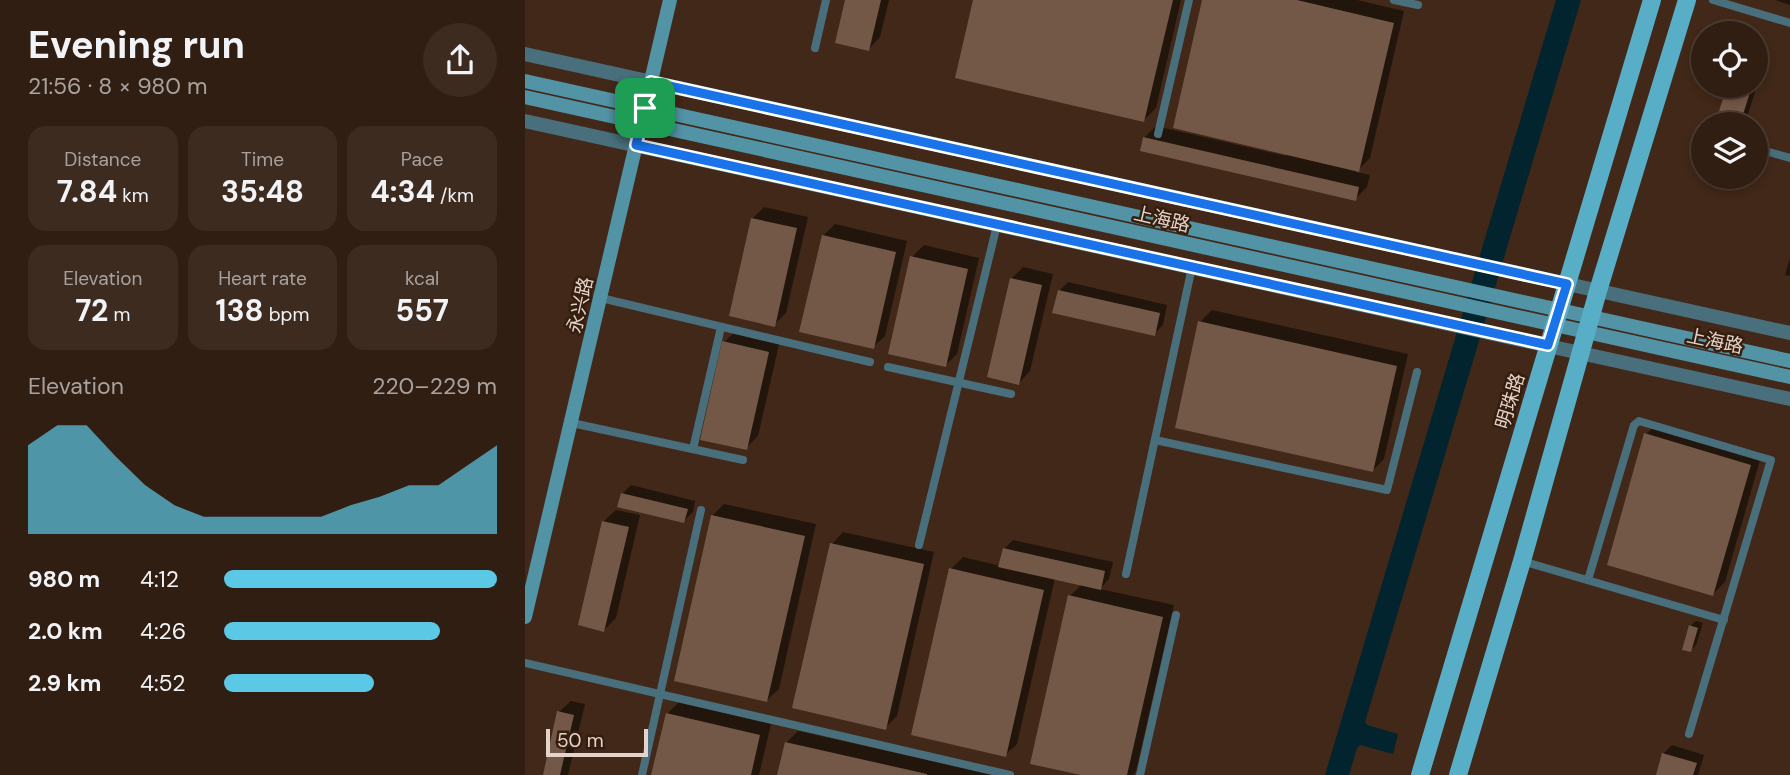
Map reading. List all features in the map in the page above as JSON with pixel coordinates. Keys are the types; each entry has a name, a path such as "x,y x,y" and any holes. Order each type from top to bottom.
{"main road":[{"name":"永兴路","path":"525,618 670,0"},
{"name":"明珠路","path":"1420,775 1652,0"},
{"path":"1458,775 1598,291 1687,0"},
{"name":"上海路","path":"525,81 643,115 1556,318 1790,361"},
{"name":"上海路","path":"525,97 643,115"},
{"name":"上海路","path":"1589,325 1790,377"}],"street":[{"path":"525,54 1790,333"},
{"path":"525,121 1790,398"}],"lane":[{"path":"815,48 826,0"},
{"path":"1159,135 1189,0"},
{"path":"1394,0 1418,5"},
{"path":"1713,0 1790,23"},
{"path":"1768,152 1790,158"},
{"path":"919,545 997,225"},
{"path":"1126,574 1192,267"},
{"path":"601,298 870,362"},
{"path":"693,449 721,327"},
{"path":"888,366 1011,394"},
{"path":"1155,440 1387,490 1417,372"},
{"path":"1588,580 1634,425 1639,421 1771,460 1689,734"},
{"path":"572,422 743,460"},
{"path":"642,775 701,510"},
{"path":"1522,561 1724,620"},
{"path":"1140,775 1176,615"},
{"path":"525,663 1010,775"}],"water":[{"path":"1556,0 1581,0 1365,722 1367,725 1398,734 1393,754 1360,745 1349,775 1325,775"}],"building":[{"path":"845,0 881,0 869,51 835,43"},
{"path":"973,0 1173,0 1144,122 955,78"},
{"path":"1202,0 1297,0 1394,23 1359,172 1173,128"},
{"path":"1723,98 1748,98 1744,112 1719,112"},
{"path":"1143,137 1359,187 1356,201 1140,151"},
{"path":"751,218 797,228 775,327 729,316"},
{"path":"822,235 896,252 874,349 799,332"},
{"path":"910,256 968,269 946,367 888,354"},
{"path":"1010,278 1042,285 1019,385 987,377"},
{"path":"1058,290 1160,313 1155,336 1052,313"},
{"path":"1198,321 1397,366 1373,472 1175,428"},
{"path":"722,341 769,352 747,450 700,440"},
{"path":"1644,433 1751,465 1713,596 1607,565"},
{"path":"621,493 688,509 684,523 617,507"},
{"path":"711,515 805,536 767,702 674,681"},
{"path":"602,521 629,527 604,632 578,625"},
{"path":"830,543 924,564 886,730 792,708"},
{"path":"1003,548 1105,571 1101,590 998,567"},
{"path":"949,568 1044,590 1006,757 911,735"},
{"path":"1068,595 1163,617 1127,775 1081,775 1030,764"},
{"path":"1689,625 1698,628 1691,652 1682,650"},
{"path":"557,711 574,715 560,775 543,775"},
{"path":"666,713 760,735 751,775 651,775"},
{"path":"785,742 927,774 927,775 777,775"},
{"path":"1662,753 1697,763 1693,775 1656,775"}],"route":[{"path":"651,82 1567,284 1548,345 636,145 645,108 651,82"}]}
